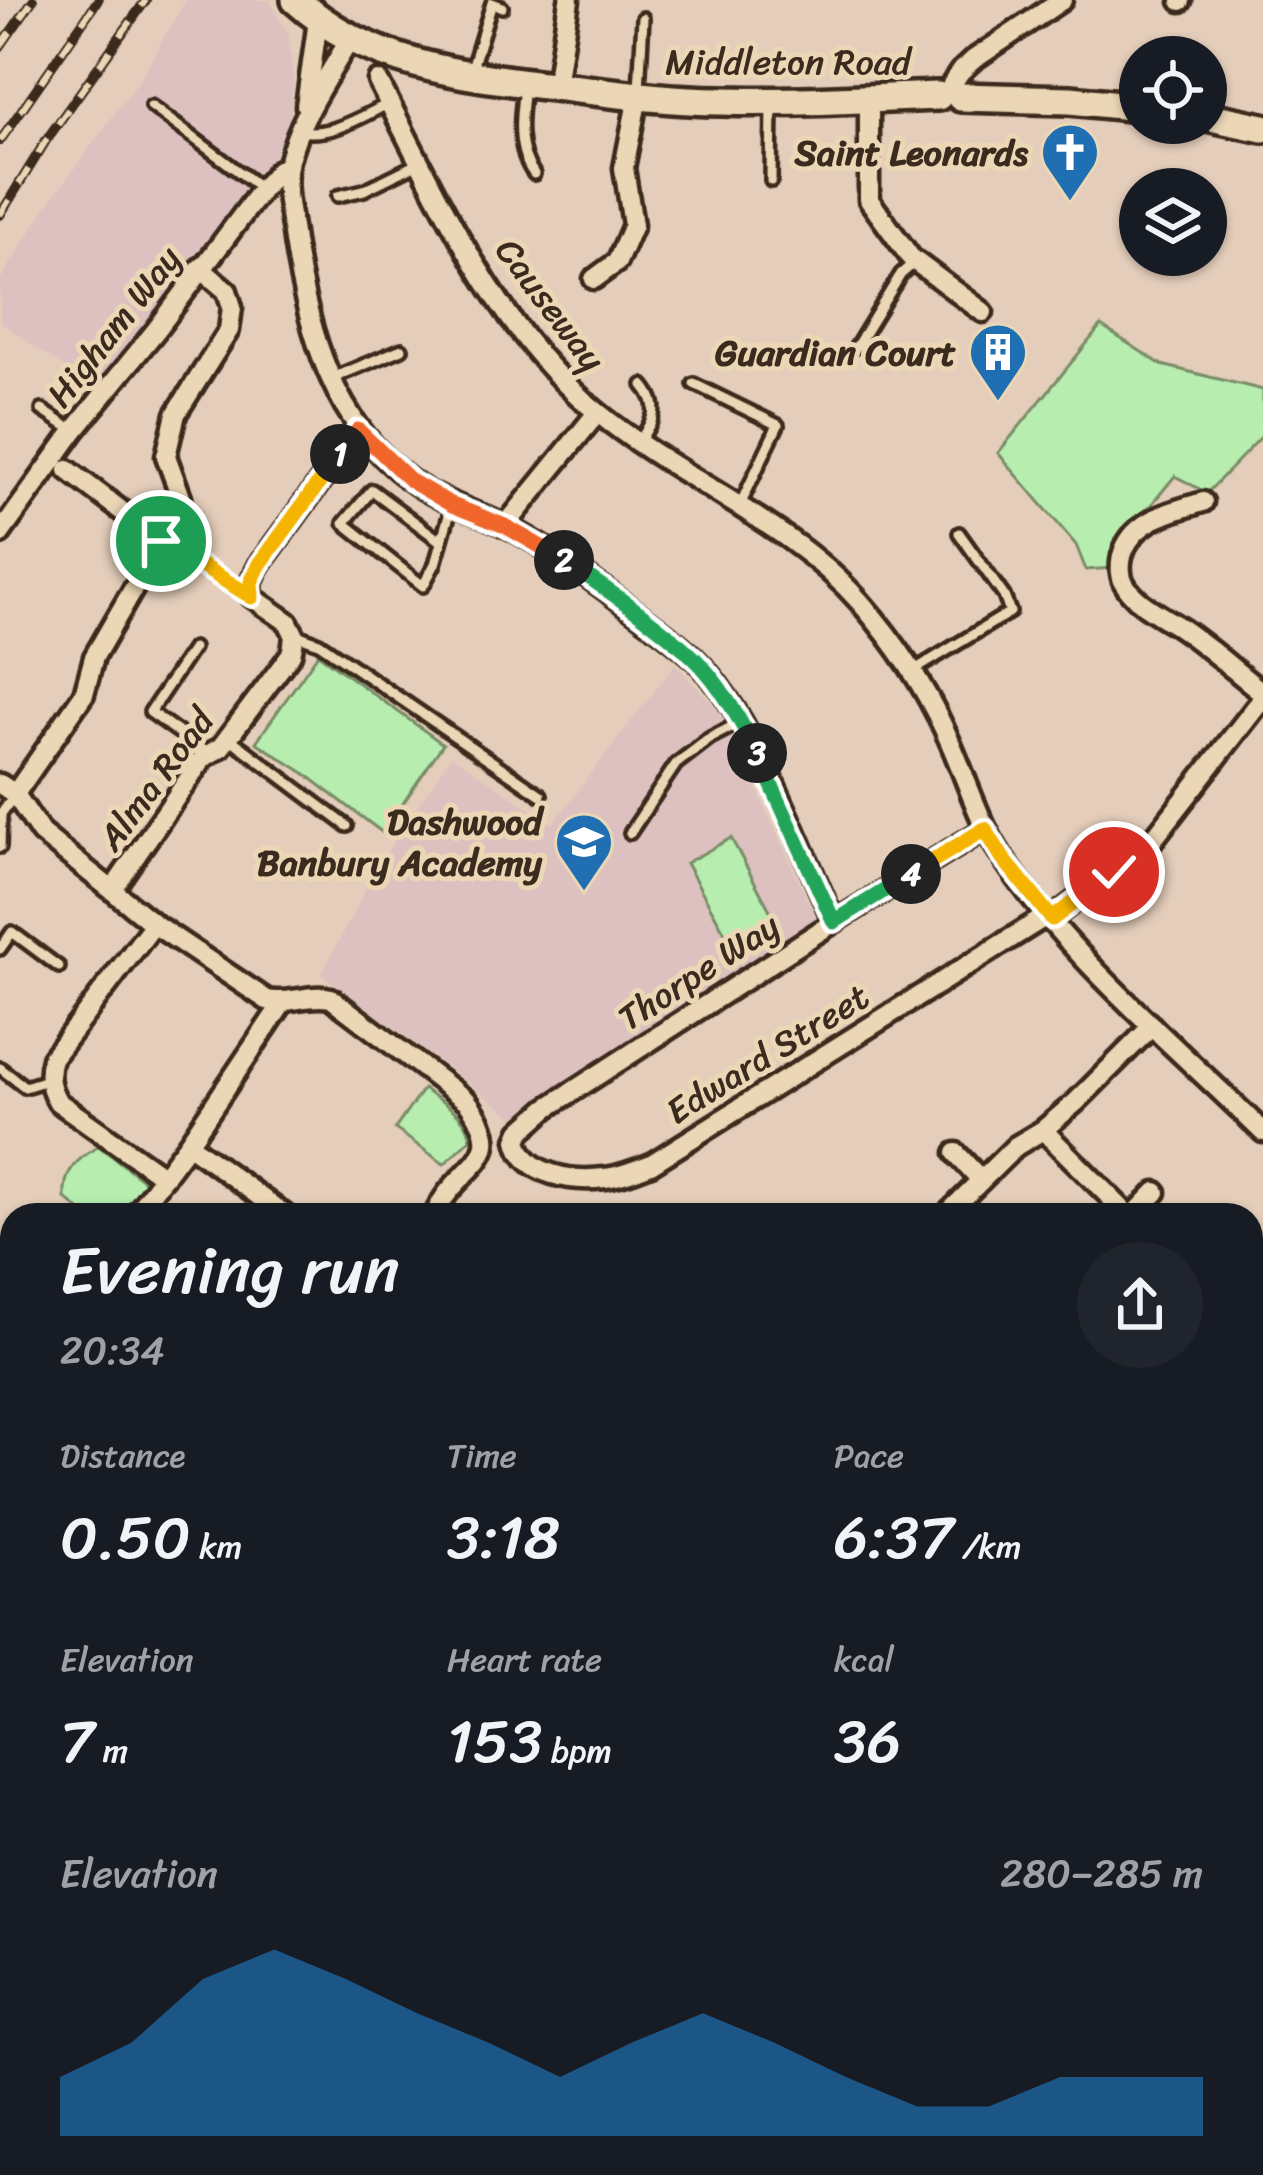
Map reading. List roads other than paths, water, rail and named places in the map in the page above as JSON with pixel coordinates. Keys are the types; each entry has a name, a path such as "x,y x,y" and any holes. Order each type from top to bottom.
{"street":[{"name":"Middleton Road","path":"296,0 336,33 418,64 469,76 688,100 869,99 950,93 1119,104"},
{"path":"556,86 568,0"},
{"path":"950,93 960,72 974,60 1062,0"},
{"path":"302,124 318,20"},
{"path":"350,39 302,124 286,183 309,321 331,379 358,430 411,481 563,559 683,649 741,722 834,922"},
{"name":"Causeway","path":"378,81 499,302 561,379 638,442 800,548 855,596 913,670 1002,857 1050,917 1152,1026 1261,1126"},
{"path":"594,279 617,262 633,225 624,168 638,96"},
{"path":"869,99 869,200 916,261 983,312"},
{"path":"1227,120 1263,128"},
{"name":"Higham Way","path":"0,534 200,268 262,189 287,167"},
{"path":"113,889 41,833 8,789 84,694 82,674 161,541 181,497 166,456 176,413 229,330 232,307 227,291 200,268"},
{"path":"505,526 597,412"},
{"path":"293,634 288,622 252,597 251,582 358,430"},
{"path":"68,470 161,541"},
{"path":"1203,502 1143,524 1126,544 1120,570 1124,583 1141,603 1185,631 1263,696"},
{"name":"Alma Road","path":"293,634 291,654 221,747 203,758 113,889 154,924 267,1000 282,1004 318,995 331,998 467,1101 484,1122 487,1143 481,1160 450,1187 441,1203"},
{"name":"Edward Street","path":"517,1140 531,1165 563,1176 605,1178 651,1164 1050,917 1148,846 1263,696"},
{"name":"Thorpe Way","path":"517,1140 547,1108 985,829"},
{"path":"154,924 52,1058 50,1079 58,1102 164,1177"},
{"path":"144,1203 282,1004"},
{"path":"958,1203 1016,1146 1076,1102 1152,1026"},
{"path":"1043,1130 1119,1203"},
{"path":"188,1144 269,1203"},
{"path":"956,1153 981,1180"},
{"path":"1144,1203 1156,1192"}],"lane":[{"path":"469,76 492,3 502,7"},
{"name":"Middleton Road","path":"638,96 643,18"},
{"path":"525,83 520,117 525,162 534,174"},
{"path":"771,182 772,101"},
{"path":"302,124 315,134 327,132 390,103"},
{"path":"151,106 262,189"},
{"path":"338,196 364,190 422,162"},
{"path":"856,347 901,274 916,261"},
{"path":"331,379 402,349"},
{"path":"694,384 778,425 740,505"},
{"path":"638,442 655,410 643,385"},
{"path":"42,410 74,431"},
{"path":"440,542 372,490 344,524 423,586 435,564 452,505"},
{"path":"913,670 1010,612 1004,596 959,533"},
{"path":"161,541 252,597"},
{"path":"293,634 320,643 541,795"},
{"path":"193,648 150,712 209,754"},
{"path":"630,833 676,764 741,722"},
{"path":"228,737 347,826"},
{"path":"0,847 8,789"},
{"path":"0,949 12,932 59,967"},
{"path":"0,1068 25,1087 50,1079"}],"railway":[{"path":"0,47 33,0"},
{"path":"0,141 98,0"},
{"path":"0,215 47,139 146,0"}],"place":[{"name":"Saint Leonards","path":"1070,203"},
{"name":"Guardian Court","path":"998,403"},
{"name":"Dashwood Banbury Academy","path":"584,893"}]}
